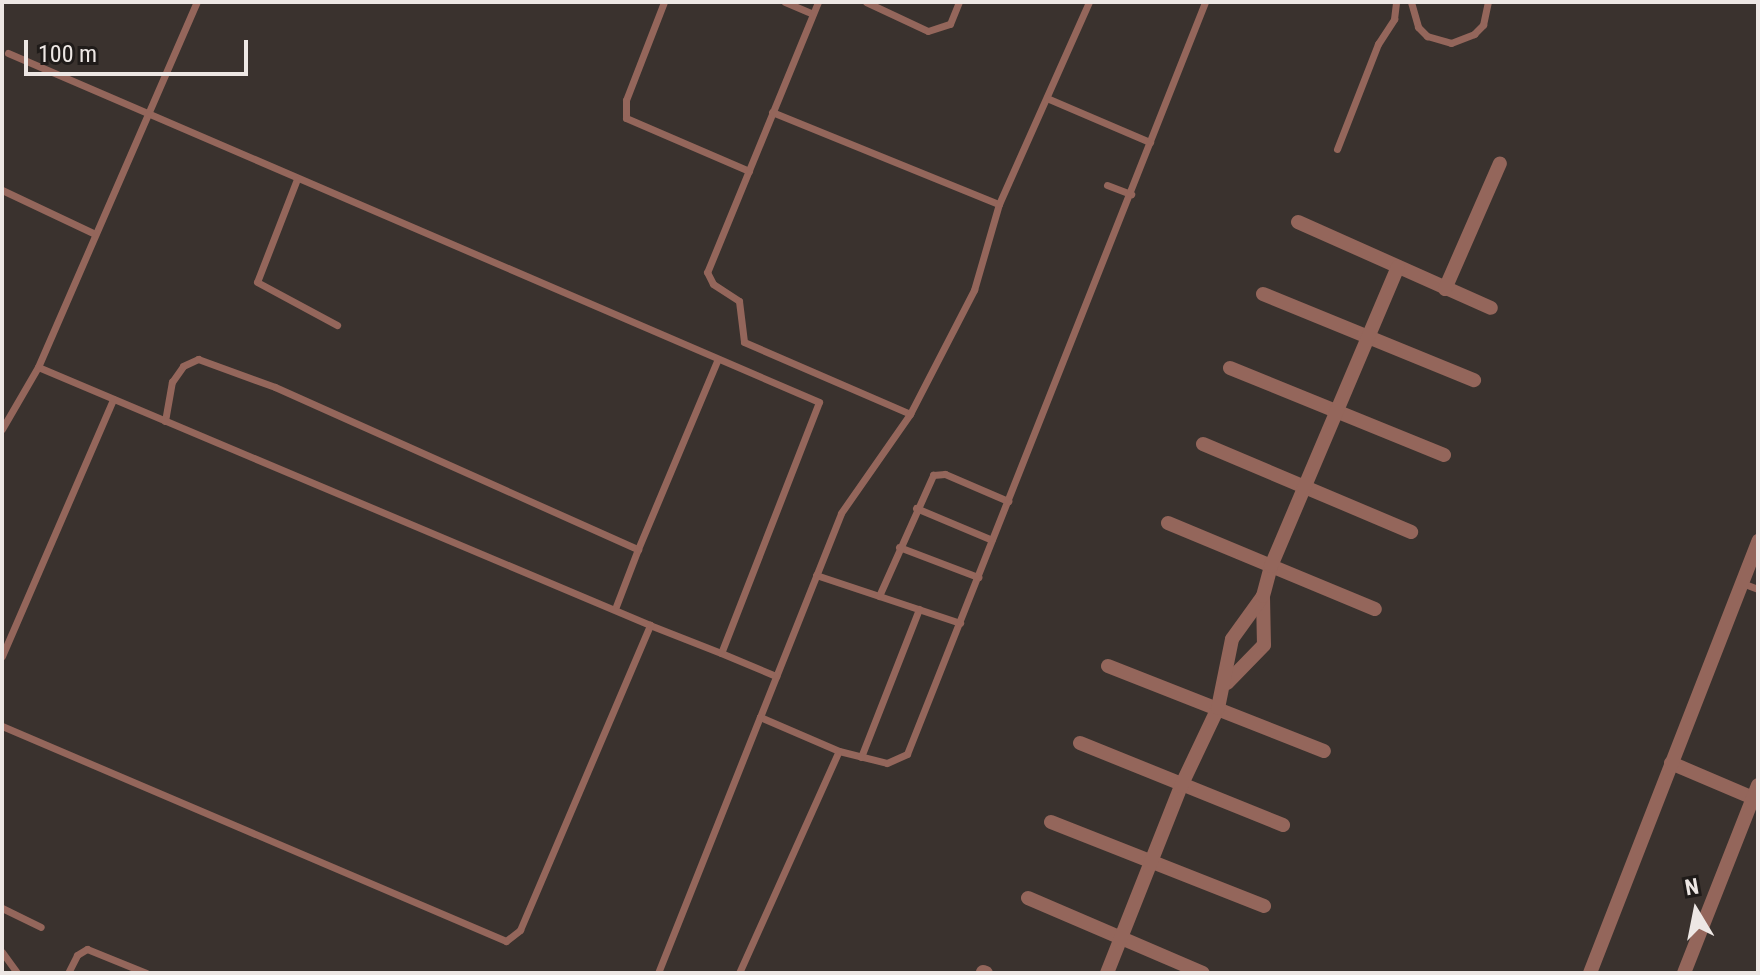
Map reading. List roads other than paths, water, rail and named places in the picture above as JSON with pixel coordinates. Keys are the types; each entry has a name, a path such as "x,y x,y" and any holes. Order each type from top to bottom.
{"street":[{"path":"1445,289 1500,163"},
{"path":"1298,222 1491,308"},
{"path":"1227,683 1264,645 1263,596 1271,566 1308,489 1398,267"},
{"path":"1263,294 1474,380"},
{"path":"1230,368 1339,415 1444,455"},
{"path":"1203,444 1411,532"},
{"path":"1168,523 1375,609"},
{"path":"1590,973 1758,541"},
{"path":"1107,973 1181,786 1218,708 1227,683 1232,639 1263,596"},
{"path":"1108,666 1324,751"},
{"path":"1080,743 1283,825"},
{"path":"1671,763 1756,791 1684,973"},
{"path":"1051,822 1264,906"},
{"path":"1028,898 1203,973"}],"lane":[{"path":"2,429 38,367 197,2"},
{"path":"664,2 626,100 626,118 749,171"},
{"path":"785,2 813,14"},
{"path":"818,2 707,272 713,284 739,301 744,342 910,414"},
{"path":"866,2 928,31 950,24 959,2"},
{"path":"658,973 841,513 910,414 974,290 999,204 1049,99 1089,2"},
{"path":"760,717 839,751 861,757 887,763 907,754 1205,2"},
{"path":"1337,149 1378,44 1394,19 1396,2"},
{"path":"1411,2 1412,15 1427,36 1451,43 1463,41 1483,25 1488,2"},
{"path":"8,53 717,361 819,402 819,412 721,653"},
{"path":"1049,99 1150,142"},
{"path":"772,112 999,204"},
{"path":"297,179 257,282 337,325"},
{"path":"1107,185 1131,194"},
{"path":"2,190 95,234"},
{"path":"165,421 172,382 183,366 198,359 444,460 638,549"},
{"path":"615,609 717,361"},
{"path":"38,367 776,676"},
{"path":"2,656 113,399"},
{"path":"879,596 933,475 945,474 1008,501"},
{"path":"916,508 992,540"},
{"path":"899,547 978,577"},
{"path":"816,575 960,623"},
{"path":"1742,583 1758,589"},
{"path":"861,757 919,609"},
{"path":"2,726 506,941 520,930 650,625"},
{"path":"739,973 839,751"},
{"path":"2,908 41,927"},
{"path":"68,973 77,955 87,949 146,973"},
{"path":"2,952 17,973"}]}
